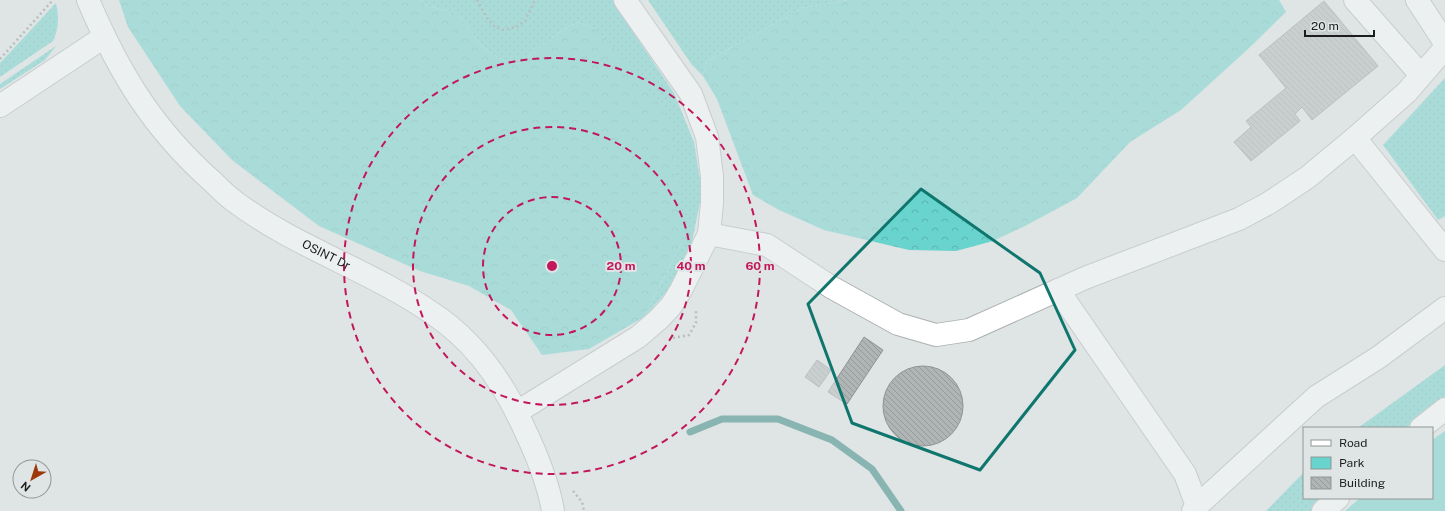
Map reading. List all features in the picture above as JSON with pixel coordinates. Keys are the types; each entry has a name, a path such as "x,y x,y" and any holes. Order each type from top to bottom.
{"street":[{"name":"OSINT Dr","path":"88,0 116,60 153,118 174,144 201,172 233,201 261,220 292,238 393,290 432,313 475,351 502,386 516,412 537,457 552,501 553,511"},
{"path":"516,412 638,337 659,319 671,306 681,290 709,234 712,203 712,176 707,137 691,94 625,0"},
{"path":"1355,0 1421,75"},
{"path":"1417,0 1445,43"},
{"path":"0,106 104,37"},
{"path":"709,234 767,245 831,287 898,324 936,335 969,330 1085,278 1239,219 1270,203 1308,176 1355,138 1407,92 1445,48"},
{"path":"1355,138 1445,250"},
{"path":"1058,290 1185,474 1195,509 1316,397 1379,357 1445,308"},
{"path":"1422,427 1445,410"},
{"path":"1323,511 1337,499"}],"path":[{"path":"0,58 53,0"},
{"path":"477,0 486,17 494,26 503,30 516,27 525,21 535,0"},
{"path":"669,339 689,335 696,324 696,306"},
{"path":"570,487 582,502 584,511"}],"highlighted area":[{"path":"921,189 1040,273 1075,350 980,470 852,423 808,304"}],"green space":[{"path":"119,0 420,0 428,6 457,13 481,45 501,60 519,64 561,31 577,22 596,29 644,80 672,126 684,238 644,317 589,349 542,355 511,310 469,286 420,271 319,226 232,160 180,106 128,27"},
{"path":"420,0 613,0 674,93 694,142 702,192 692,242 672,286 644,317 684,238 614,50 596,29 577,22 561,31 519,64 501,60 481,45 457,13 428,6"},
{"path":"648,0 848,0 802,8 707,61 703,76 692,65"},
{"path":"848,0 1279,0 1286,12 1181,110 1130,142 1077,198 1025,226 993,241 956,251 909,250 824,230 779,210 753,195 717,99 703,76 707,61 802,8"},
{"path":"56,3 58,22 53,41 0,77 0,63"},
{"path":"56,46 45,60 0,89 0,84"},
{"path":"1445,78 1445,216 1438,220 1383,145"},
{"path":"1445,365 1445,397 1407,427 1359,427"},
{"path":"1445,431 1445,511 1345,511 1359,499 1433,499 1433,439"},
{"path":"1303,473 1303,499 1321,499 1310,511 1266,511"}],"building":[{"path":"1324,1 1378,66 1312,120 1302,107 1295,114 1300,121 1251,161 1234,142 1251,127 1246,121 1286,88 1259,55"},
{"path":"864,337 883,350 847,404 828,392"},
{"path":"817,360 831,370 819,387 805,377"},
{"path":"923,366 938,369 951,378 960,391 963,406 960,421 951,434 938,443 923,446 908,443 895,434 886,421 883,406 886,391 895,378 908,369"}],"waterway":[{"path":"690,432 722,419 778,419 832,440 872,469 901,511"}]}
